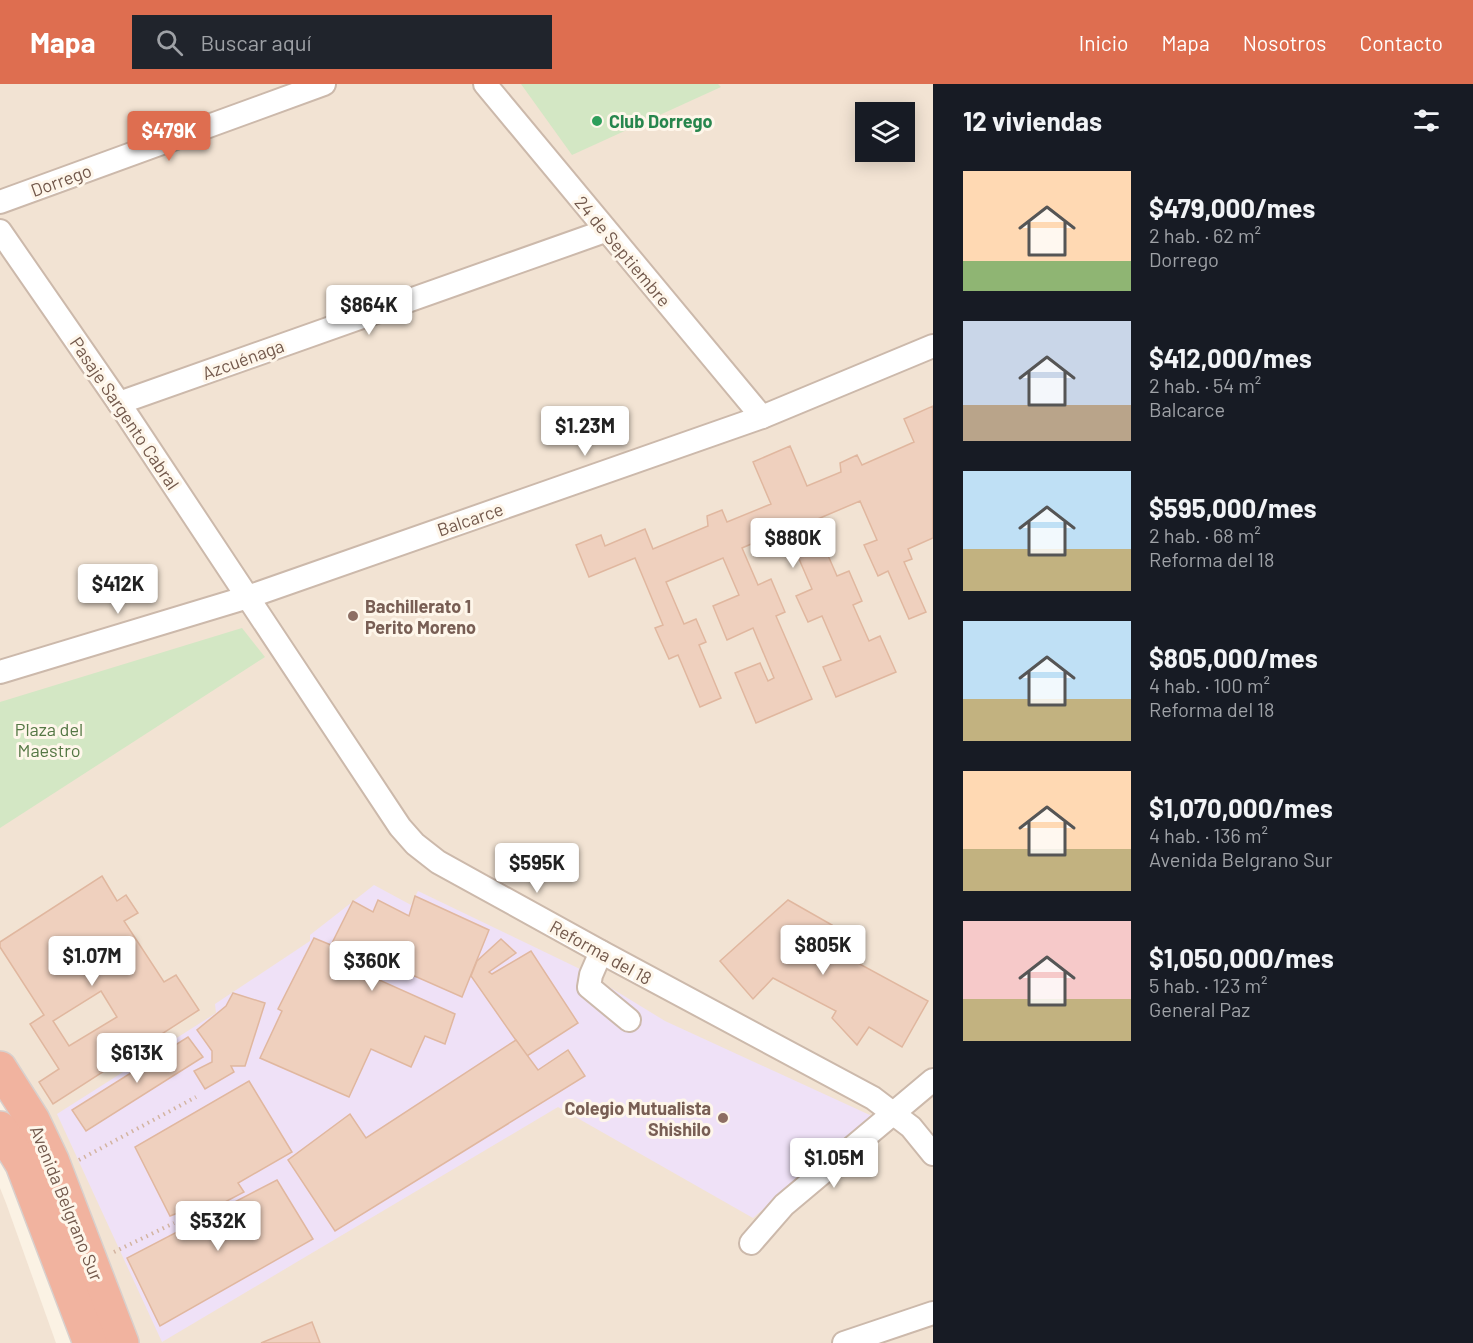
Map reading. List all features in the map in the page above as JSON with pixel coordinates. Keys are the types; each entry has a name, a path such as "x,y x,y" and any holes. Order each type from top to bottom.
{"highway":[{"name":"Avenida Belgrano Sur","path":"0,1068 33,1120 56,1169 122,1343"},
{"name":"Avenida Belgrano Sur","path":"0,1128 22,1164 90,1343"}],"street":[{"name":"Dorrego","path":"0,202 324,84"},
{"name":"24 de Septiembre","path":"485,84 762,417"},
{"name":"Pasaje Sargento Cabral","path":"0,231 249,597"},
{"name":"Azcuénaga","path":"119,404 605,231"},
{"name":"Balcarce","path":"0,672 249,597 762,417 933,346"},
{"name":"Reforma del 18","path":"249,597 400,827 415,844 438,862 894,1111 911,1127 933,1154"},
{"path":"601,952 591,975 589,987 629,1020"},
{"path":"751,1243 784,1205 933,1080"},
{"path":"844,1343 933,1313"}],"path":[{"path":"56,1169 79,1160 196,1097"},
{"path":"92,1263 174,1223"}],"shaded area":[{"path":"0,84 933,84 933,1343 129,1343 0,1062"},
{"path":"374,885 411,905 418,891 580,969 665,1021 872,1116 753,1218 558,1107 162,1342 57,1114 216,1013 215,1004 310,941 310,935"},
{"path":"0,1188 6,1203 56,1343 0,1343"}],"green space":[{"name":"Club Dorrego","path":"521,84 718,84 721,87 572,155"},
{"name":"Plaza del Maestro","path":"242,628 265,657 0,828 0,702"}],"building":[{"path":"933,406 933,538 908,549 912,559 904,562 926,612 909,619 888,571 878,576 864,545 877,540 860,501 813,521 837,576 849,571 862,601 853,605 869,641 880,636 896,672 836,697 823,667 841,660 822,616 808,622 796,596 812,589 786,529 742,548 758,585 771,579 785,612 776,616 812,699 756,723 735,673 760,663 768,681 774,678 753,628 727,640 713,606 739,595 723,558 666,582 684,624 696,619 706,642 699,645 721,698 700,707 678,655 669,659 655,628 663,625 635,558 589,577 576,545 601,535 605,546 645,529 653,549 708,526 707,516 722,510 727,522 771,504 753,462 790,446 807,486 841,472 840,463 857,455 862,465 914,442 904,419"},
{"path":"102,876 117,901 126,895 138,913 124,921 164,982 176,975 199,1010 53,1104 39,1082 59,1069 30,1024 44,1015 0,947 0,942","holes":["101,991 117,1017 69,1046 53,1021"]},
{"path":"415,896 489,930 462,997 376,959 368,975 455,1014 445,1044 425,1036 411,1067 371,1049 349,1097 260,1058 282,1011 278,1009 314,938 331,945 353,901 373,912 378,900 409,916"},
{"path":"788,900 832,925 819,942 928,1001 902,1047 869,1027 857,1045 832,1018 836,1011 773,978 753,999 720,961"},
{"path":"501,939 516,953 489,972 492,974 531,951 578,1023 527,1056 471,976 477,961"},
{"path":"233,993 265,1003 245,1066 231,1066 234,1072 205,1089 194,1071 212,1062 212,1051 197,1030 226,1006"},
{"path":"188,1037 203,1057 86,1131 72,1110"},
{"path":"516,1040 538,1070 568,1050 585,1076 335,1231 288,1160 350,1114 366,1138"},
{"path":"249,1081 292,1152 238,1183 244,1192 189,1221 183,1211 170,1216 135,1147"},
{"path":"277,1180 313,1239 160,1326 127,1258"},
{"path":"312,1322 320,1343 261,1343"}],"place":[{"name":"Club Dorrego","path":"597,121"},
{"name":"Bachillerato 1 Perito Moreno","path":"353,616"},
{"name":"Colegio Mutualista Shishilo","path":"723,1118"}]}
